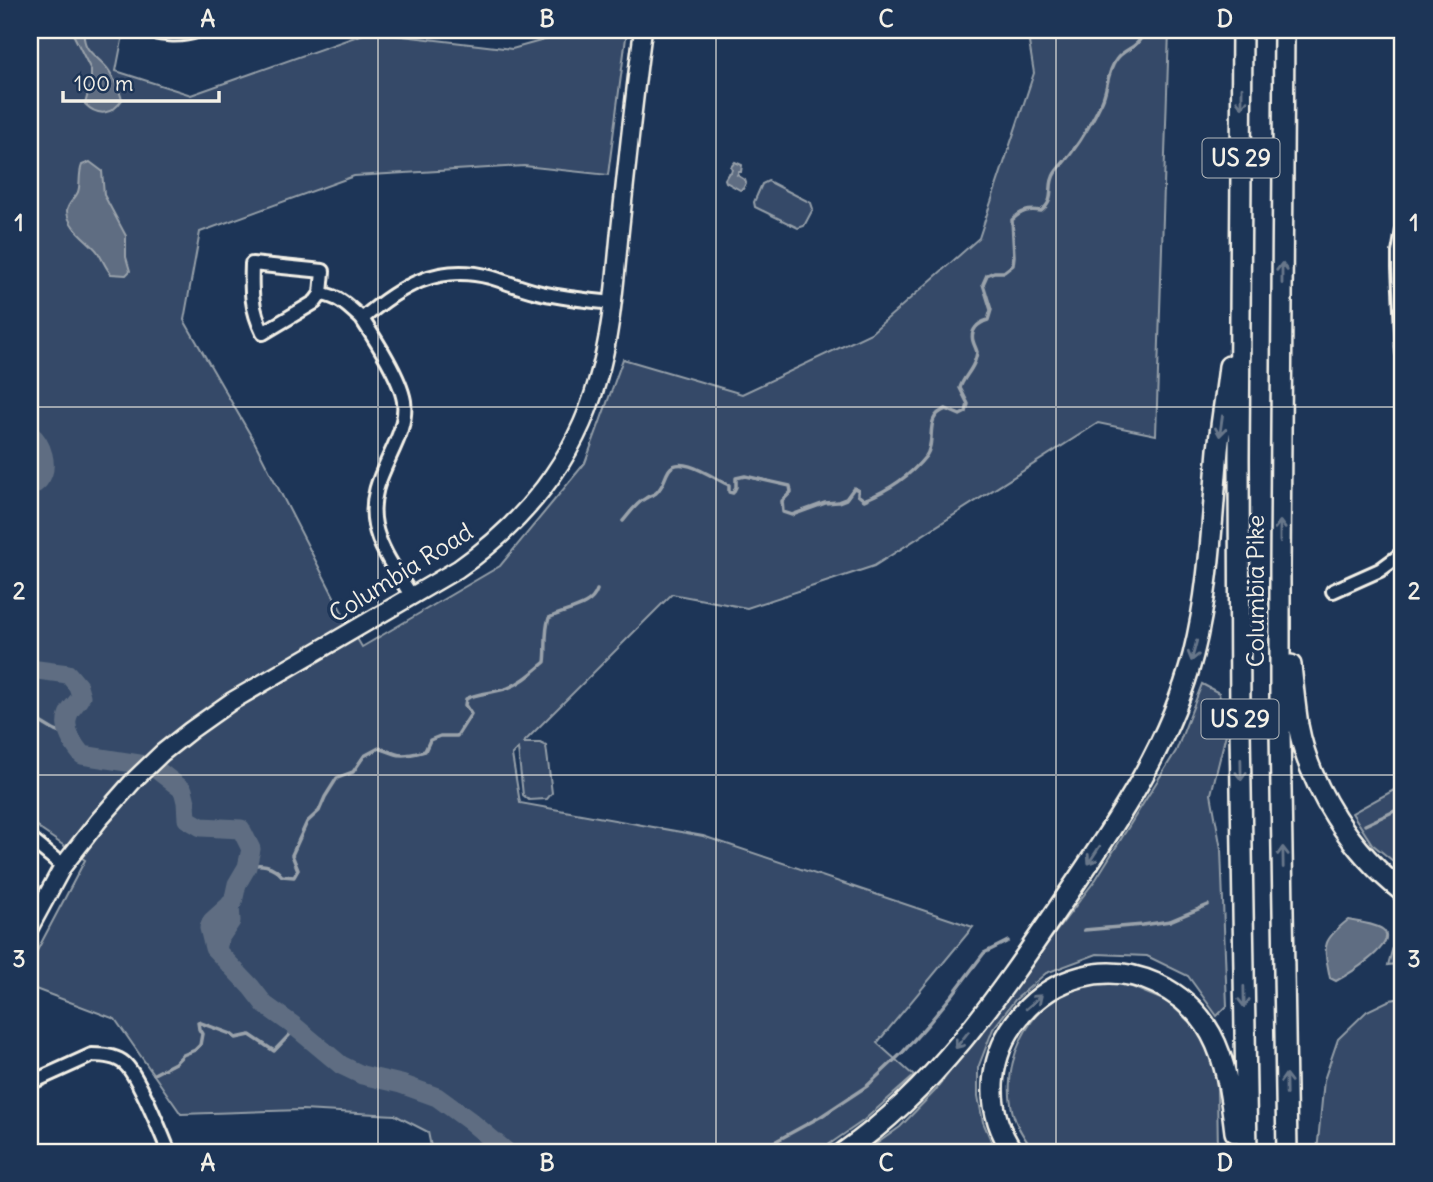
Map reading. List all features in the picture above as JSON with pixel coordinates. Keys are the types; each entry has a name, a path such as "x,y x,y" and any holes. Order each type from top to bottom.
{"highway":[{"name":"Columbia Pike","path":"1242,30 1240,729 1247,1152"},
{"name":"Columbia Pike","path":"1283,30 1280,729 1287,1152"},
{"path":"844,1152 883,1123 909,1099 960,1044 1095,855 1150,764 1168,727 1192,658 1203,610 1219,446 1240,285"},
{"path":"1280,568 1298,726 1310,765 1337,820 1352,841 1374,866 1403,892"},
{"path":"1013,1152 996,1117 993,1080 1008,1032 1035,999 1048,991 1079,977 1114,973 1148,980 1163,987 1179,997 1202,1020 1211,1034 1225,1071 1238,1152"}],"main road":[{"name":"Columbia Road","path":"30,927 63,866 99,820 162,753 242,695 412,597 494,543 520,518 562,463 598,381 612,303 643,30"}],"street":[{"path":"146,30 178,35 199,30"},
{"path":"1403,230 1399,253 1403,352"},
{"path":"253,264 323,271 321,294 315,302 263,332 251,301 253,264"},
{"path":"362,319 380,303 410,285 435,276 462,274 488,276 538,293 612,303"},
{"path":"321,294 331,295 342,301 362,319 393,372 404,400 400,435 383,469 375,495 374,524 382,546 412,597"},
{"path":"1333,591 1380,570 1403,552"},
{"path":"30,839 63,866"},
{"path":"30,1083 92,1055 118,1059 124,1062 133,1074 169,1152"}],"shaded area":[{"path":"30,30 124,30 116,71 191,95 369,32 512,49 562,35 561,30 627,30 608,175 524,166 354,176 200,232 184,320 254,441 362,647 500,566 585,463 623,359 742,394 871,333 979,238 1034,73 1027,30 1169,30 1156,435 1098,423 874,566 747,608 672,594 523,743 540,743 546,746 552,793 547,799 529,800 523,795 518,749 512,755 520,803 703,836 973,927 877,1043 914,1076 863,1121 818,1152 432,1152 428,1132 395,1115 302,1110 181,1114 115,1019 30,987 30,964 85,860 41,830 30,817"},
{"path":"71,30 84,30 87,48 107,68 116,83 122,100 114,109 100,112 85,104 91,70"},
{"path":"90,162 102,171 104,195 126,236 126,257 130,271 126,275 111,274 97,251 74,228 68,217 67,208 78,192 82,165"},
{"path":"735,162 742,165 741,172 737,175 746,183 740,190 725,179"},
{"path":"768,181 811,203 813,209 804,226 798,228 755,207 754,202 762,184"},
{"path":"1202,684 1219,693 1226,734 1211,794 1221,849 1227,1006 1217,1016 1188,976 1147,956 1097,954 1046,973 1015,1000 993,1029 978,1068 978,1096 983,1122 996,1152 865,1152 900,1127 935,1091 1096,879 1176,751"},
{"path":"1403,785 1403,869 1372,844 1352,813"},
{"path":"1403,911 1403,963 1388,965"},
{"path":"1348,920 1379,927 1385,932 1386,938 1383,945 1368,960 1336,981 1330,978 1326,945"},
{"path":"1102,981 1132,987 1168,1002 1197,1029 1214,1059 1218,1152 1035,1152 1027,1141 1014,1117 1010,1088 1011,1071 1021,1039 1029,1025 1051,1001 1074,988"},
{"path":"1403,998 1403,1152 1317,1152 1324,1080 1338,1039 1367,1011 1390,1000"}],"waterway":[{"path":"623,521 633,508 659,490 669,470 681,464 698,469 729,485 729,492 733,493 736,478 745,476 790,486 791,492 782,501 783,512 792,515 825,503 846,499 854,488 864,500 890,487 913,470 929,450 935,417 946,409 960,415 966,412 968,404 960,388 977,352 973,334 978,325 988,320 991,310 983,284 987,275 1004,272 1013,265 1012,220 1028,211 1041,211 1049,202 1052,178 1092,120 1104,96 1113,65 1138,42 1144,30"},
{"path":"30,434 41,449 44,462 42,475 30,487"},
{"path":"247,867 266,866 275,869 282,876 294,877 298,870 292,855 307,822 319,811 337,778 353,772 364,756 379,748 399,755 410,754 425,751 430,740 440,736 457,736 471,714 465,705 466,699 508,688 532,673 545,662 549,618 583,605 597,590"},
{"path":"30,669 68,674 78,686 81,696 70,711 67,728 71,740 82,755 152,766 183,790 187,819 201,827 241,829 251,849 247,867 237,884 233,902 212,921 209,928 214,948 265,1005 341,1065 362,1075 401,1084 437,1097 507,1152"},
{"path":"30,719 69,736"},
{"path":"1365,825 1403,807"},
{"path":"217,951 219,939 231,921 230,904"},
{"path":"1084,930 1170,921 1208,905"},
{"path":"756,1152 820,1117 867,1086 929,1023 984,953 1008,941"},
{"path":"154,1074 200,1045 202,1034 198,1022 236,1038 250,1035 274,1051 296,1028"}]}
